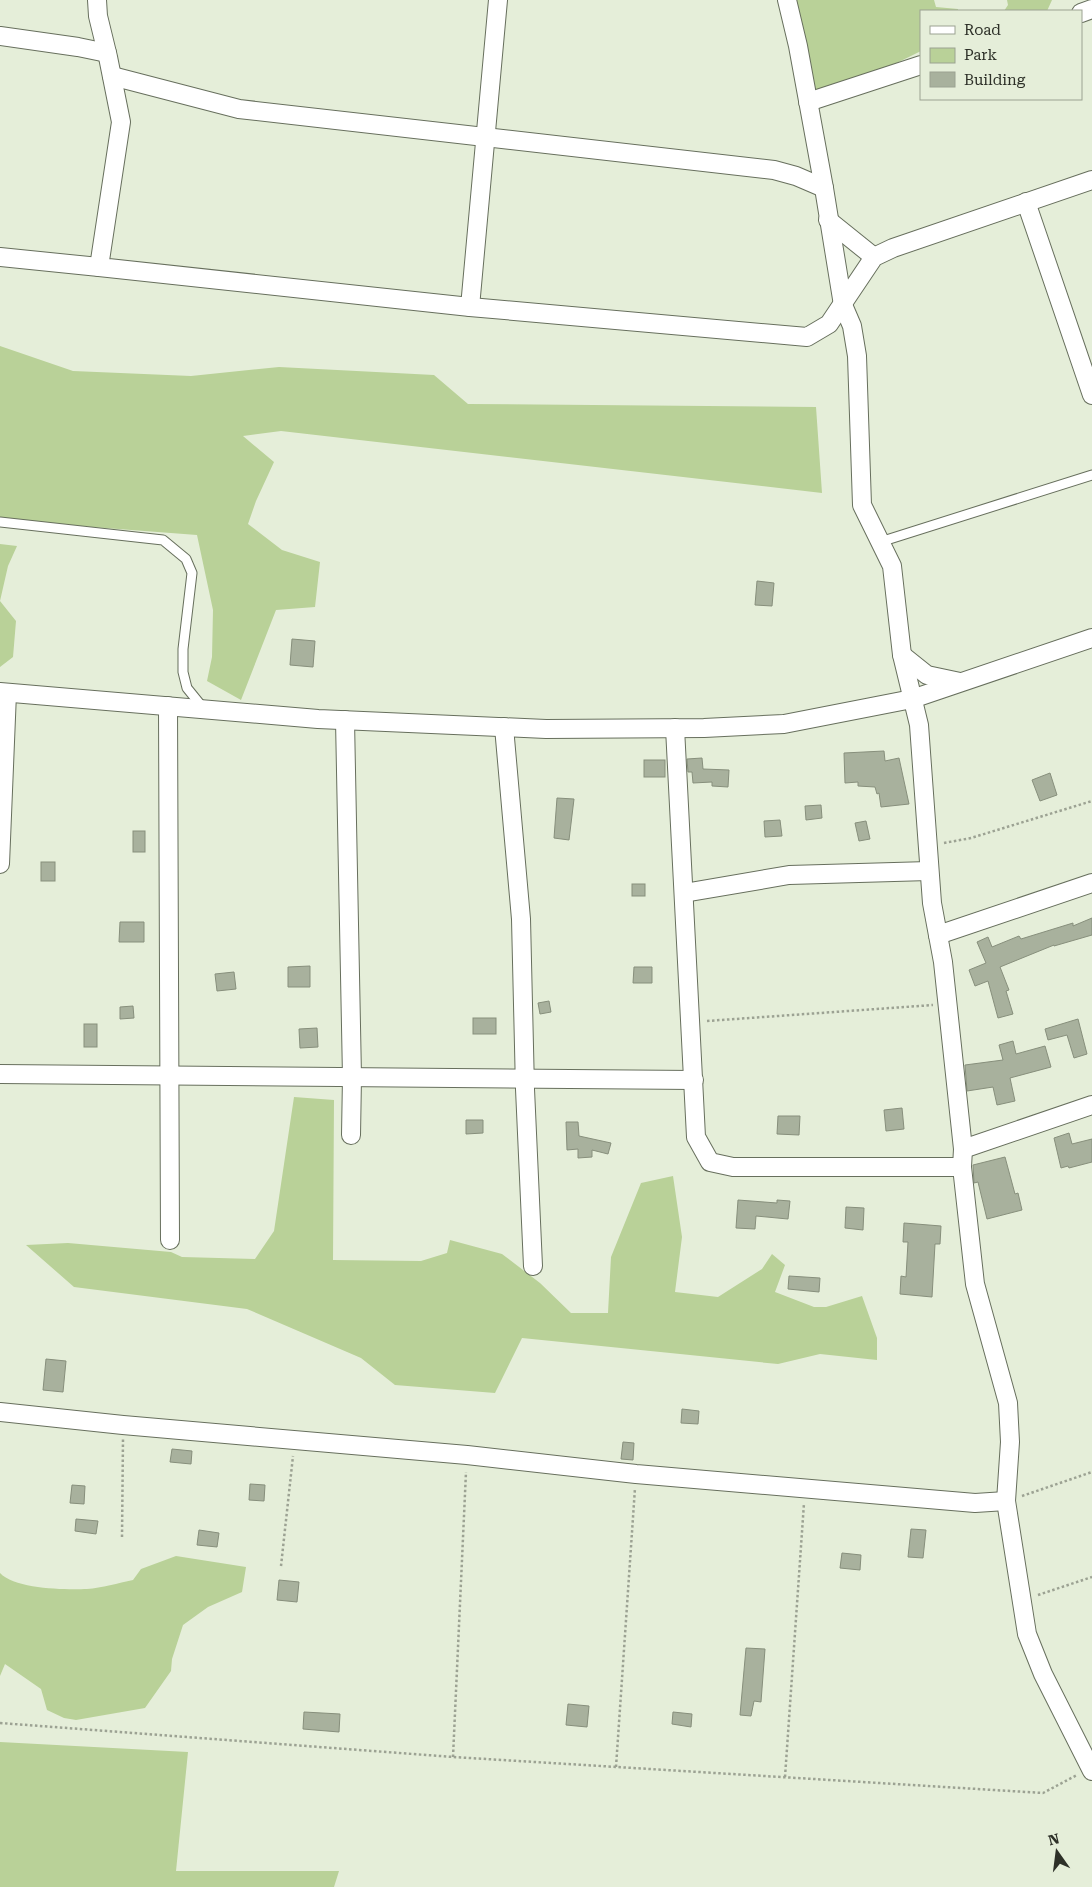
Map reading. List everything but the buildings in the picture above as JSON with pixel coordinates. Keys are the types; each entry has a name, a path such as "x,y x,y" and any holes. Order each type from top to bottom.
{"street":[{"path":"97,0 98,16 112,76 120,122 99,267"},
{"path":"470,307 498,0"},
{"path":"788,0 824,188 843,305 852,326 857,356 862,505 892,566 902,654 919,725 932,903 943,962 975,1284 1008,1403 1010,1442 1006,1501 1027,1634 1040,1666 1091,1770"},
{"path":"0,36 107,53"},
{"path":"808,102 920,65"},
{"path":"112,76 238,109 774,170 796,176 824,188"},
{"path":"0,257 470,307 807,337 829,324 874,257 893,248 1092,180"},
{"path":"1026,202 1092,395"},
{"path":"828,220 874,257"},
{"path":"0,864 3,692 345,720 546,729 675,728 784,724 912,699 1092,638"},
{"path":"902,654 927,675 961,682"},
{"path":"168,706 170,1240"},
{"path":"345,720 352,1077 351,1135"},
{"path":"504,727 521,919 524,1079 533,1266"},
{"path":"675,728 696,1138 710,1162 733,1167 962,1167"},
{"path":"684,893 789,876 929,871"},
{"path":"938,935 1092,883"},
{"path":"0,1074 694,1080"},
{"path":"963,1149 1092,1105"},
{"path":"0,1412 124,1425 467,1455 636,1474 805,1489 975,1503 1006,1501"}],"lane":[{"path":"880,542 1092,475"},
{"path":"0,522 163,540 186,559 192,573 183,672 187,688 204,709"}],"path":[{"path":"927,845 971,838 1092,801"},
{"path":"691,1022 947,1004"},
{"path":"122,1537 124,1425"},
{"path":"281,1566 295,1440"},
{"path":"453,1757 467,1455"},
{"path":"1006,1501 1092,1472"},
{"path":"616,1767 636,1474"},
{"path":"785,1778 805,1489"},
{"path":"1022,1600 1092,1577"},
{"path":"0,1723 453,1757 1044,1793 1091,1770"}],"green space":[{"path":"794,0 934,0 936,7 958,9 920,10 920,51 852,85 813,90"},
{"path":"1007,0 1052,0 1047,10 1005,10 1008,5"},
{"path":"0,346 73,371 191,376 279,367 434,375 468,404 816,407 822,493 281,431 243,436 274,462 256,501 248,524 282,550 320,562 315,607 276,610 241,700 207,681 212,657 213,610 197,535 0,520"},
{"path":"0,544 17,546 8,566 0,601"},
{"path":"0,601 16,621 13,657 0,667"},
{"path":"294,1097 334,1100 333,1260 421,1261 447,1253 450,1240 502,1254 540,1283 571,1313 608,1313 611,1257 641,1183 673,1176 682,1237 675,1292 718,1297 762,1269 772,1254 785,1265 775,1292 814,1307 826,1307 862,1296 877,1338 877,1360 820,1354 778,1364 522,1338 495,1393 395,1385 361,1358 247,1309 74,1287 26,1245 68,1243 171,1252 182,1257 255,1259 274,1231"},
{"path":"176,1556 246,1567 242,1592 208,1607 183,1625 172,1659 171,1671 145,1708 76,1720 64,1718 47,1710 41,1689 5,1664 0,1676 0,1573 7,1578 28,1585 54,1589 87,1589 133,1580 141,1569"},
{"path":"0,1742 188,1752 176,1871 339,1871 334,1887 0,1887"}]}
